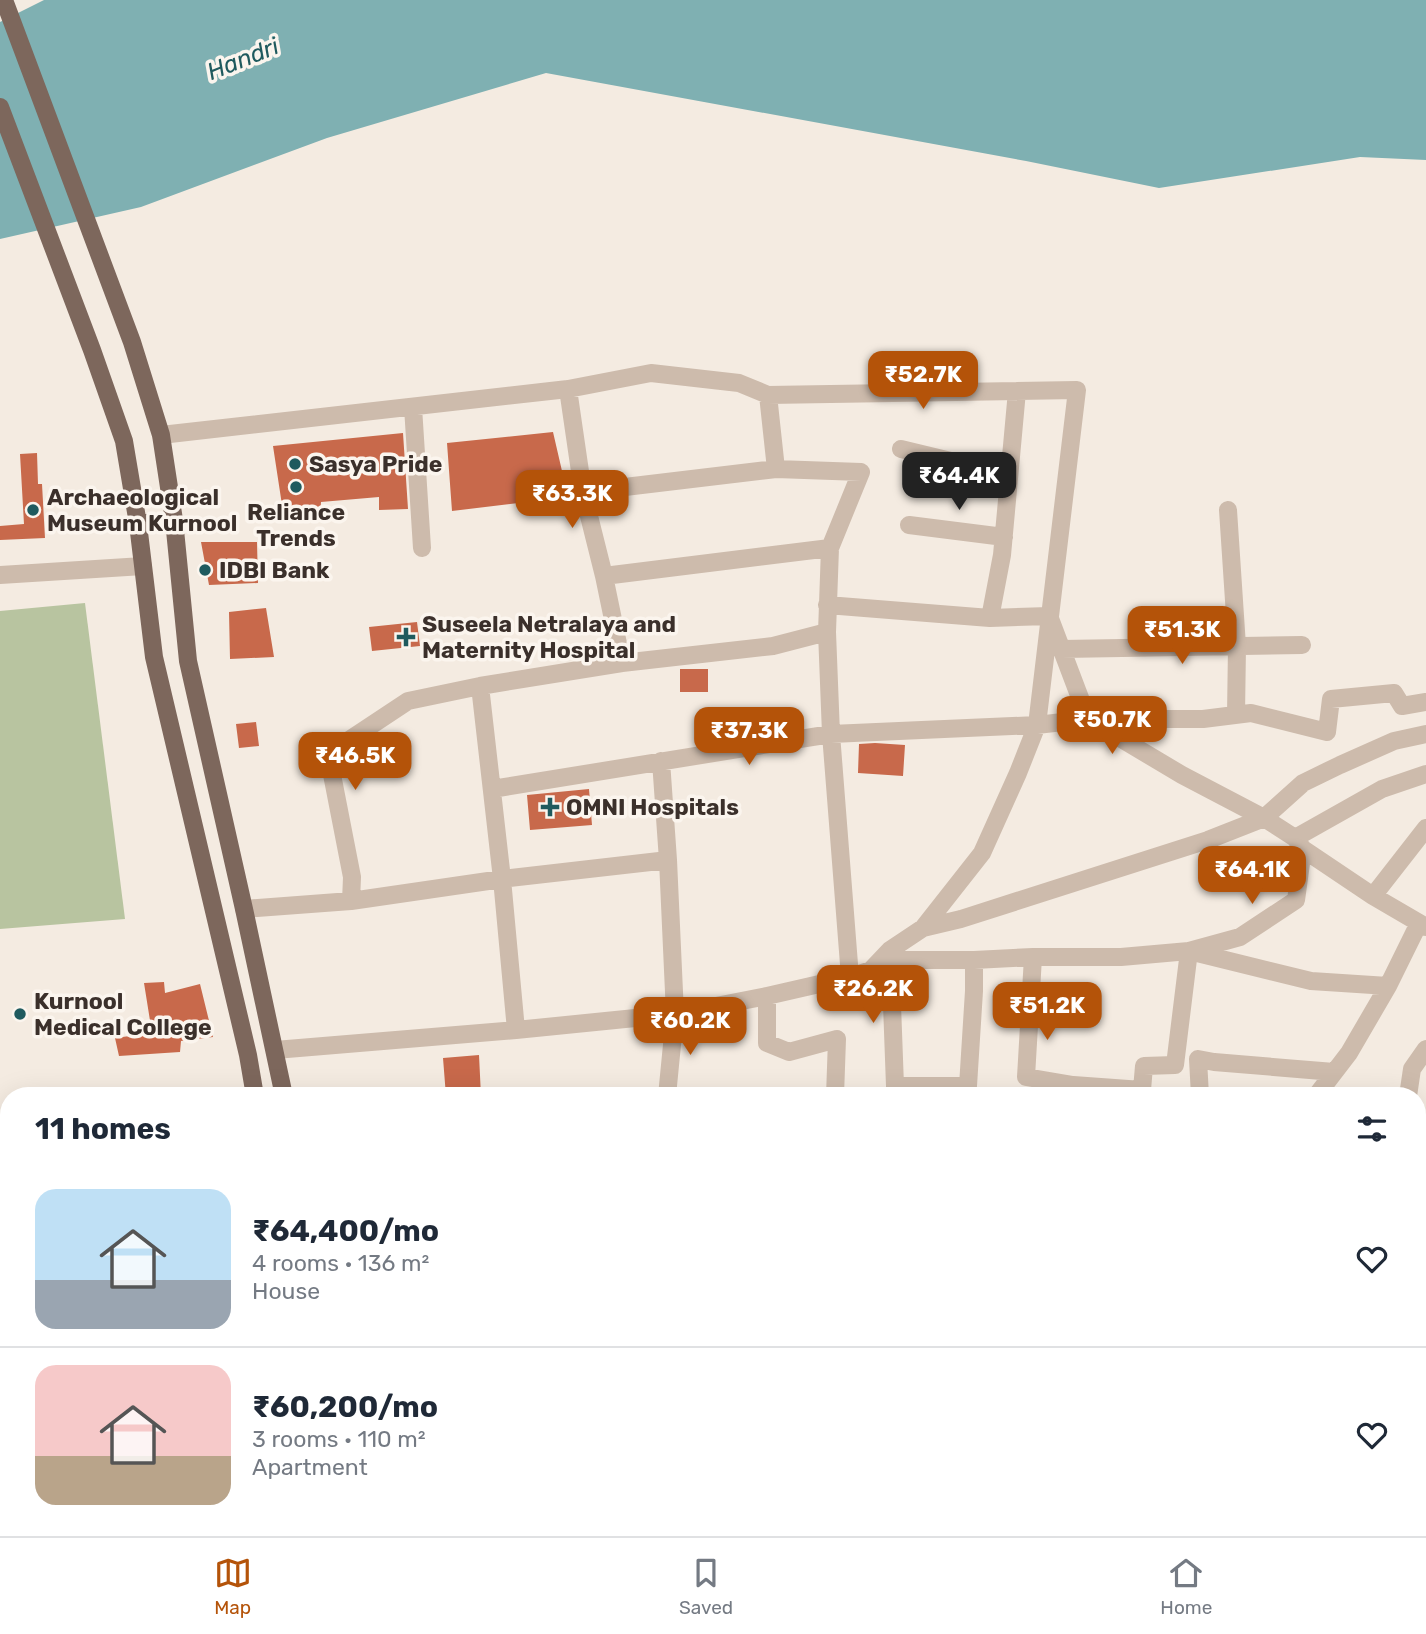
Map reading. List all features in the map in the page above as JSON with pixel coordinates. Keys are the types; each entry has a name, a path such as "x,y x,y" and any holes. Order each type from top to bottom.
{"main road":[{"path":"4,0 132,342 161,435 174,520 188,661 282,1087"},
{"path":"0,107 124,441 138,524 154,657 253,1087"},
{"path":"138,524 174,520"},
{"path":"248,1055 275,1050"}],"street":[{"path":"161,435 568,389 651,373 739,383 768,395 1077,390 1037,725 982,853 923,928 870,970 850,977 675,1014 275,1050"},
{"path":"568,389 583,492 622,663"},
{"path":"990,618 1002,555 1017,391"},
{"path":"768,395 776,469"},
{"path":"413,407 422,548"},
{"path":"901,449 1009,475"},
{"path":"583,492 776,469 861,472 830,548 827,605 831,734 850,977"},
{"path":"1228,510 1237,646 1236,715"},
{"path":"909,525 1004,537"},
{"path":"604,576 830,548"},
{"path":"0,575 143,566"},
{"path":"827,605 990,618 1049,616"},
{"path":"1049,616 1088,719 1182,775 1264,818 1373,896 1423,925 1349,1053 1323,1087"},
{"path":"351,901 352,877 328,754 408,701 480,686 622,663 773,646 827,632"},
{"path":"1062,649 1302,645"},
{"path":"480,686 516,1030"},
{"path":"492,789 831,734 1037,725 1088,719 1203,719 1251,713 1327,732 1331,699 1394,693 1402,706 1426,702"},
{"path":"923,928 961,919 1208,840 1264,818 1303,783 1394,741 1426,734"},
{"path":"661,761 675,1014 668,1087"},
{"path":"1299,844 1382,789 1426,774"},
{"path":"1373,896 1426,829"},
{"path":"890,955 974,960 1121,957 1189,951 1240,937 1296,900 1299,844"},
{"path":"244,909 351,901 502,879 668,860"},
{"path":"1189,951 1311,981 1388,986"},
{"path":"1142,1087 1144,1066 1175,1065 1189,951"},
{"path":"890,955 896,1087"},
{"path":"1033,957 1026,1077 1063,1087"},
{"path":"954,1087 968,1086 974,960"},
{"path":"767,996 767,1043 789,1052 837,1040 835,1087"},
{"path":"1409,1087 1412,1069 1426,1049"},
{"path":"1200,1087 1198,1059 1334,1072"}],"green space":[{"path":"85,603 125,919 0,929 0,611"}],"water":[{"name":"Handri","path":"44,0 1426,0 1426,160 1360,157 1159,188 546,73 327,138 141,207 0,239 0,22"}],"building":[{"path":"553,432 568,497 452,511 447,443"},
{"path":"403,433 408,509 379,510 379,497 321,502 320,517 284,518 273,446"},
{"name":"Archaeological Museum Kurnool","path":"37,453 45,538 0,540 0,526 24,524 20,454"},
{"path":"201,542 257,542 258,583 209,585"},
{"path":"266,608 274,657 230,659 229,612"},
{"path":"417,622 420,646 372,651 369,627"},
{"path":"680,669 708,669 708,692 680,692"},
{"path":"256,722 259,746 239,748 236,724"},
{"path":"859,744 905,745 903,776 858,773"},
{"path":"589,789 592,825 530,830 527,795"},
{"path":"164,982 165,993 200,984 213,1037 181,1041 180,1052 119,1056 115,1038 152,1033 144,983"},
{"path":"479,1055 481,1087 445,1087 443,1058"}],"place":[{"name":"Sasya Pride","path":"295,464"},
{"name":"Reliance Trends","path":"296,487"},
{"name":"Archaeological Museum Kurnool","path":"33,510"},
{"name":"IDBI Bank","path":"205,570"},
{"name":"Suseela Netralaya and Maternity Hospital","path":"406,637"},
{"name":"OMNI Hospitals","path":"550,807"},
{"name":"Kurnool Medical College","path":"20,1014"}]}
